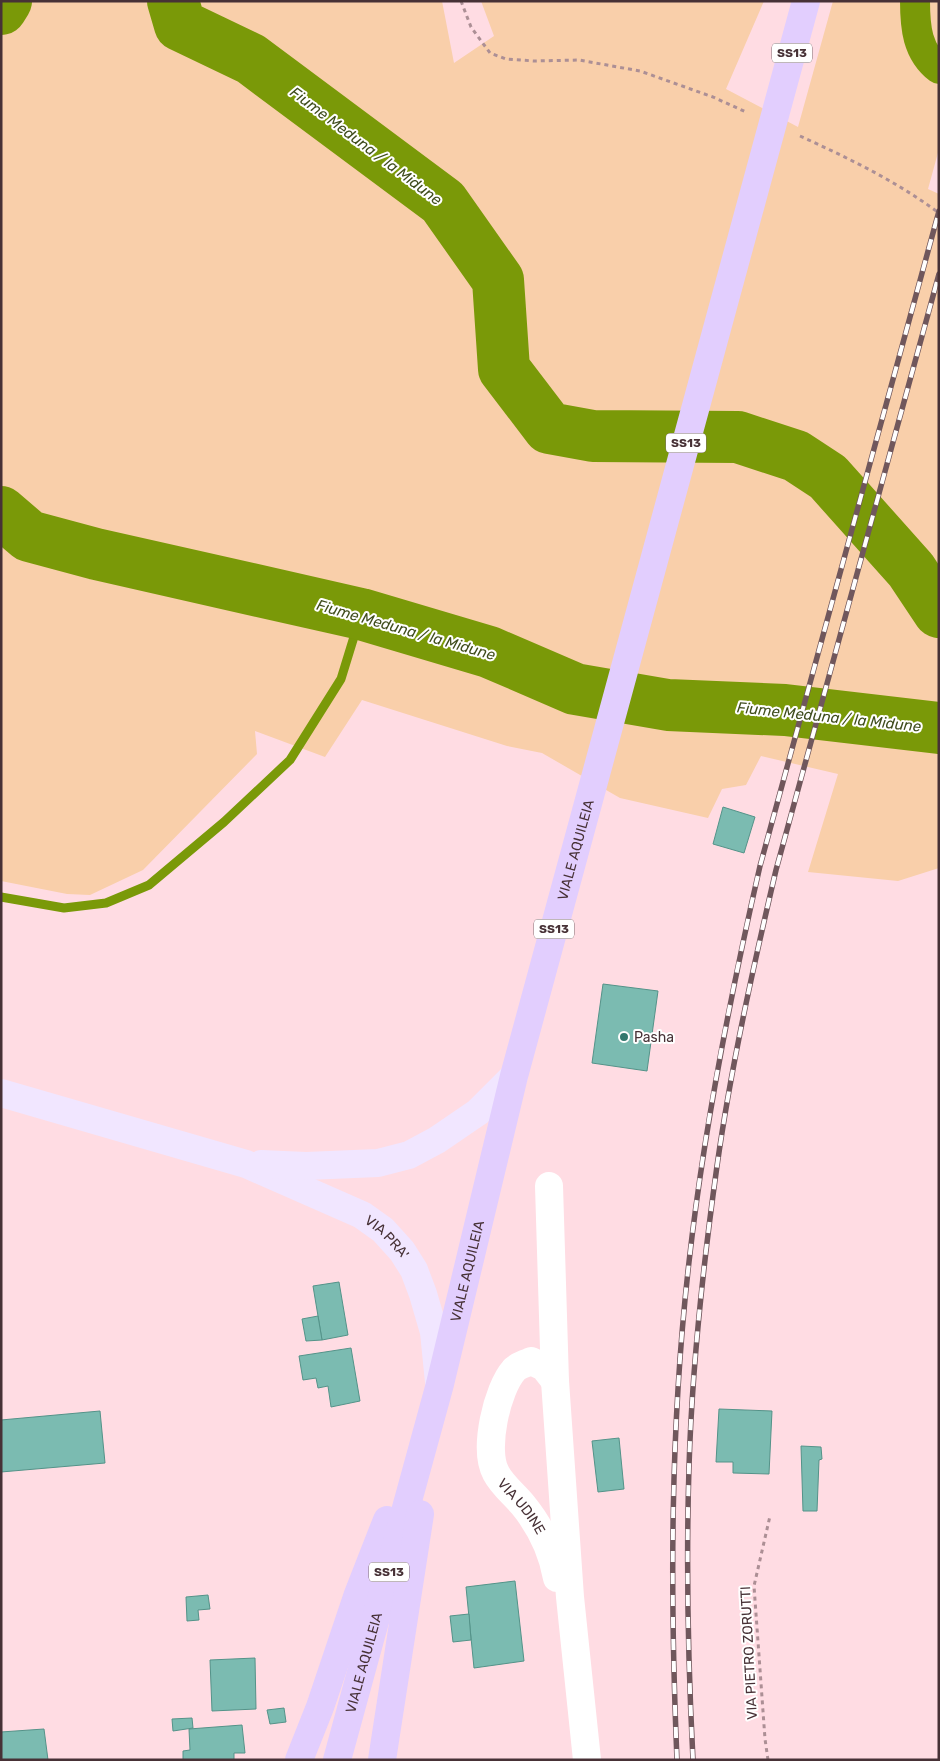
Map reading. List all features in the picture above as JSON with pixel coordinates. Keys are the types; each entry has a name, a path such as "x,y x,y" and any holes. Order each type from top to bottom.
{"main road":[{"name":"VIALE AQUILEIA","path":"338,1760 440,1384 514,1076 806,1"},
{"path":"299,1760 320,1707 358,1594 440,1384"},
{"path":"382,1760 440,1384"}],"street":[{"name":"VIA PRA'","path":"246,1164 306,1166 378,1163 409,1155 438,1140 478,1112 514,1076"},
{"name":"VIA PRA'","path":"1,1092 246,1164 362,1215 383,1230 402,1251 414,1270 432,1324 440,1384"},
{"name":"VIA UDINE","path":"549,1186 554,1381 570,1598 587,1760"},
{"name":"VIA UDINE","path":"554,1381 544,1367 531,1361 515,1368 502,1387 496,1404 492,1439 492,1461 495,1472 541,1530 554,1559 580,1697"}],"path":[{"path":"461,1 471,27 490,53 506,59 534,61 579,60 640,71 713,97 747,112"},
{"path":"798,135 866,167 915,195 939,212"},
{"name":"VIA PIETRO ZORUTTI","path":"768,1760 754,1586 770,1516"}],"shaded area":[{"path":"1,1 442,1 454,63 494,36 481,1 764,1 726,89 798,127 833,1 939,1 939,149 928,189 939,194 939,868 898,881 808,872 838,774 761,756 746,785 722,789 708,818 620,798 542,753 507,746 362,700 325,757 255,731 257,754 143,870 90,895 67,894 1,881"}],"building":[{"path":"723,807 755,817 744,853 713,844"},
{"name":"Pasha","path":"603,984 658,991 647,1071 592,1063"},
{"path":"339,1282 348,1335 322,1340 313,1286"},
{"path":"318,1316 322,1340 306,1341 302,1319"},
{"path":"351,1348 360,1401 331,1407 328,1386 318,1388 316,1378 303,1380 299,1356"},
{"path":"719,1409 772,1411 769,1474 733,1473 733,1462 716,1462"},
{"path":"100,1411 105,1463 1,1472 1,1420"},
{"path":"619,1438 624,1489 598,1492 592,1441"},
{"path":"801,1446 821,1447 822,1459 819,1460 817,1511 803,1511"},
{"path":"515,1581 524,1661 474,1668 466,1587"},
{"path":"208,1595 210,1609 198,1610 199,1620 187,1621 186,1597"},
{"path":"469,1614 471,1640 453,1642 450,1616"},
{"path":"255,1658 256,1709 212,1711 210,1660"},
{"path":"284,1708 286,1722 270,1724 267,1710"},
{"path":"192,1718 193,1728 173,1731 172,1719"},
{"path":"242,1725 245,1753 234,1753 234,1760 183,1760 183,1751 190,1750 189,1729"},
{"path":"44,1729 48,1760 1,1760 1,1732"}],"waterway":[{"name":"Fiume Meduna / la Midune","path":"1,9 6,1"},
{"name":"Fiume Meduna / la Midune","path":"173,1 180,25 251,59 443,202 498,280 504,369 549,428 593,436 738,437 796,456 828,477 911,570 939,612"},
{"path":"915,1 917,29 922,47 926,55 939,69"},
{"name":"Fiume Meduna / la Midune","path":"1,512 29,536 96,554 361,614 489,652 575,689 668,705 785,710 939,728"},
{"path":"1,897 64,908 106,903 149,885 224,822 290,760 341,679 361,614"}],"railway":[{"path":"677,1760 673,1636 673,1511 678,1386 689,1262 710,1112 738,964 760,866 939,211"},
{"path":"693,1760 688,1577 690,1429 703,1279 729,1092 743,1018 776,870 939,274"}],"place":[{"name":"Pasha","path":"624,1037"}]}
